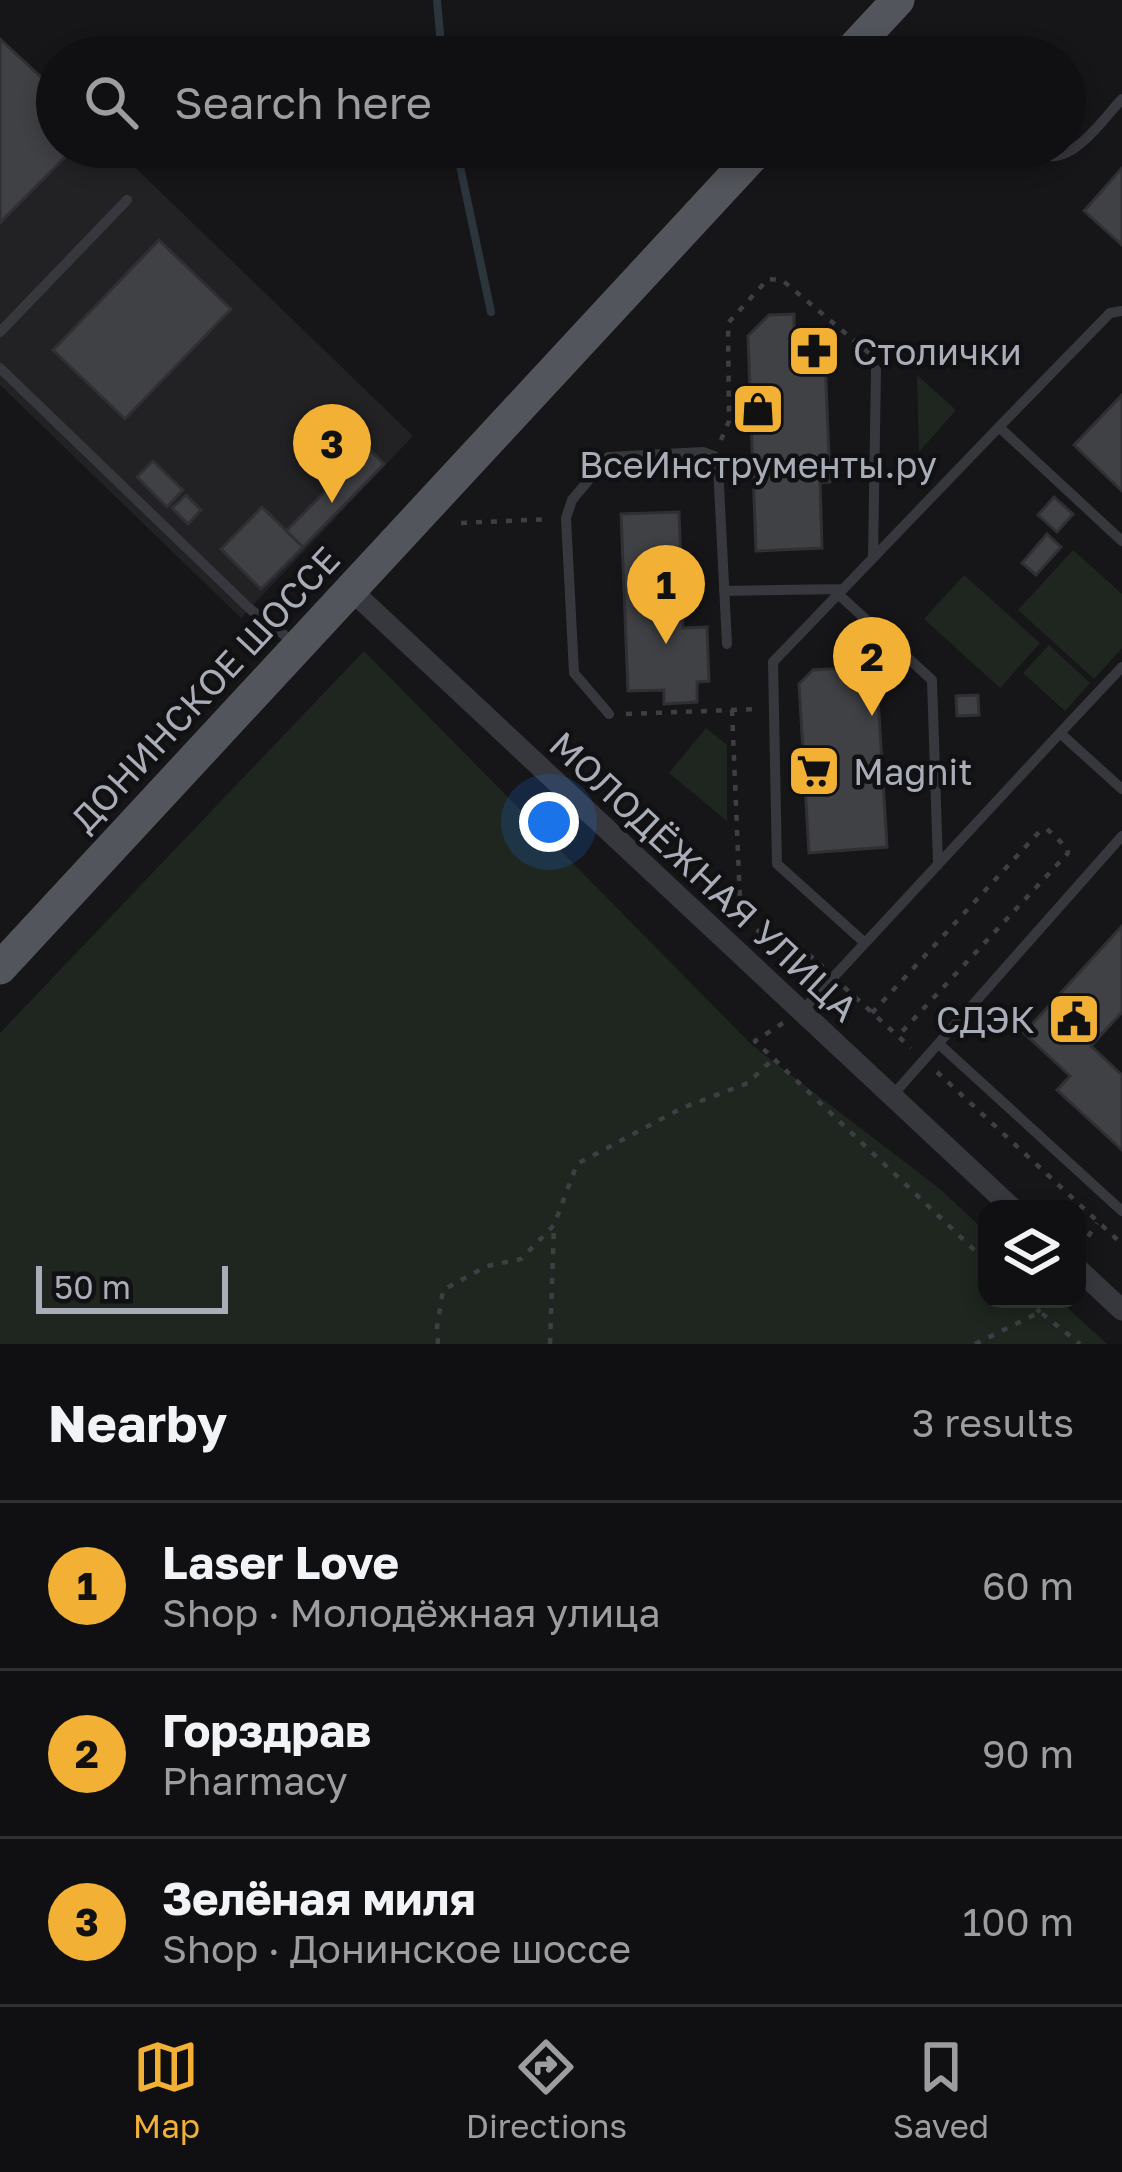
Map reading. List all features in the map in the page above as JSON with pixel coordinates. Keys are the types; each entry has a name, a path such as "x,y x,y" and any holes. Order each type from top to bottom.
{"main road":[{"path":"865,36 898,0"},
{"name":"ДОНИНСКОЕ ШОССЕ","path":"0,968 742,168"}],"street":[{"name":"МОЛОДЁЖНАЯ УЛИЦА","path":"351,590 1003,1200"},
{"path":"1086,1276 1122,1310"}],"lane":[{"path":"1086,136 1122,99"},
{"path":"0,332 127,200"},
{"path":"865,943 777,864 773,662 1110,313 1122,310"},
{"path":"0,368 250,609 299,646"},
{"path":"872,557 876,370"},
{"path":"999,427 1122,541"},
{"path":"608,714 574,673 566,518 572,500 608,457 703,452 714,456 727,644"},
{"path":"724,591 840,591 932,680 938,865"},
{"path":"802,1011 1122,667"},
{"path":"1060,733 1122,789"},
{"path":"892,1096 1122,836"},
{"path":"939,1044 1118,1207"}],"path":[{"path":"714,456 729,421 728,323 768,279 782,280 868,352 876,370"},
{"path":"461,524 566,518"},
{"path":"608,714 772,709"},
{"path":"732,710 740,901 750,924 769,940 797,944 1122,1244"},
{"path":"872,1013 1040,831 1047,829 1068,853 898,1036"},
{"path":"802,1011 755,1041 978,1253"},
{"path":"550,1344 554,1225 578,1164 682,1108 748,1083 773,1059"},
{"path":"1086,1239 1098,1221 1118,1207"},
{"path":"438,1344 443,1290 487,1266 521,1259 554,1225"},
{"path":"1036,1308 1080,1344"},
{"path":"975,1344 1040,1312"}],"shaded area":[{"path":"0,39 36,72 36,168 136,168 413,436 241,618 0,385"},
{"path":"917,375 956,410 919,452"},
{"path":"1073,550 1122,594 1122,648 1094,679 1018,610"},
{"path":"964,575 1040,643 1000,688 924,619"},
{"path":"1049,645 1090,683 1065,711 1023,673"},
{"path":"364,651 752,1045 940,1189 978,1225 978,1308 1068,1308 1107,1344 0,1344 0,1033"},
{"path":"706,728 727,745 727,821 669,773"}],"building":[{"path":"0,39 36,72 36,168 54,168 0,223"},
{"path":"1122,168 1122,245 1084,211"},
{"path":"159,240 231,309 125,419 53,350"},
{"path":"794,314 794,333 824,332 830,482 820,483 822,548 756,551 748,336 769,315"},
{"path":"1122,395 1122,491 1074,445"},
{"path":"368,448 384,464 303,547 286,531"},
{"path":"153,461 183,490 167,507 137,477"},
{"path":"186,495 201,510 188,524 172,508"},
{"path":"1054,497 1073,514 1057,532 1038,515"},
{"path":"262,507 303,547 261,589 221,549"},
{"path":"679,512 683,628 707,627 709,681 697,682 697,702 664,704 664,690 628,691 621,514"},
{"path":"1047,534 1061,547 1036,575 1022,563"},
{"path":"847,668 848,683 877,681 887,847 809,853 799,684 813,670"},
{"path":"978,695 979,715 957,716 956,696"},
{"path":"1122,926 1122,1012 1091,1046 1122,1075 1122,1150 1057,1090 1070,1076 1024,1033"}],"waterway":[{"path":"437,0 440,36"},
{"path":"460,168 491,312"}],"place":[{"name":"Столички","path":"814,351"},
{"name":"ВсеИнструменты.ру","path":"758,409"},
{"name":"Зелёная миля","path":"332,503"},
{"name":"Laser Love","path":"666,644"},
{"name":"Горздрав","path":"872,716"},
{"name":"Magnit","path":"814,771"},
{"name":"СДЭК","path":"1074,1019"}]}
